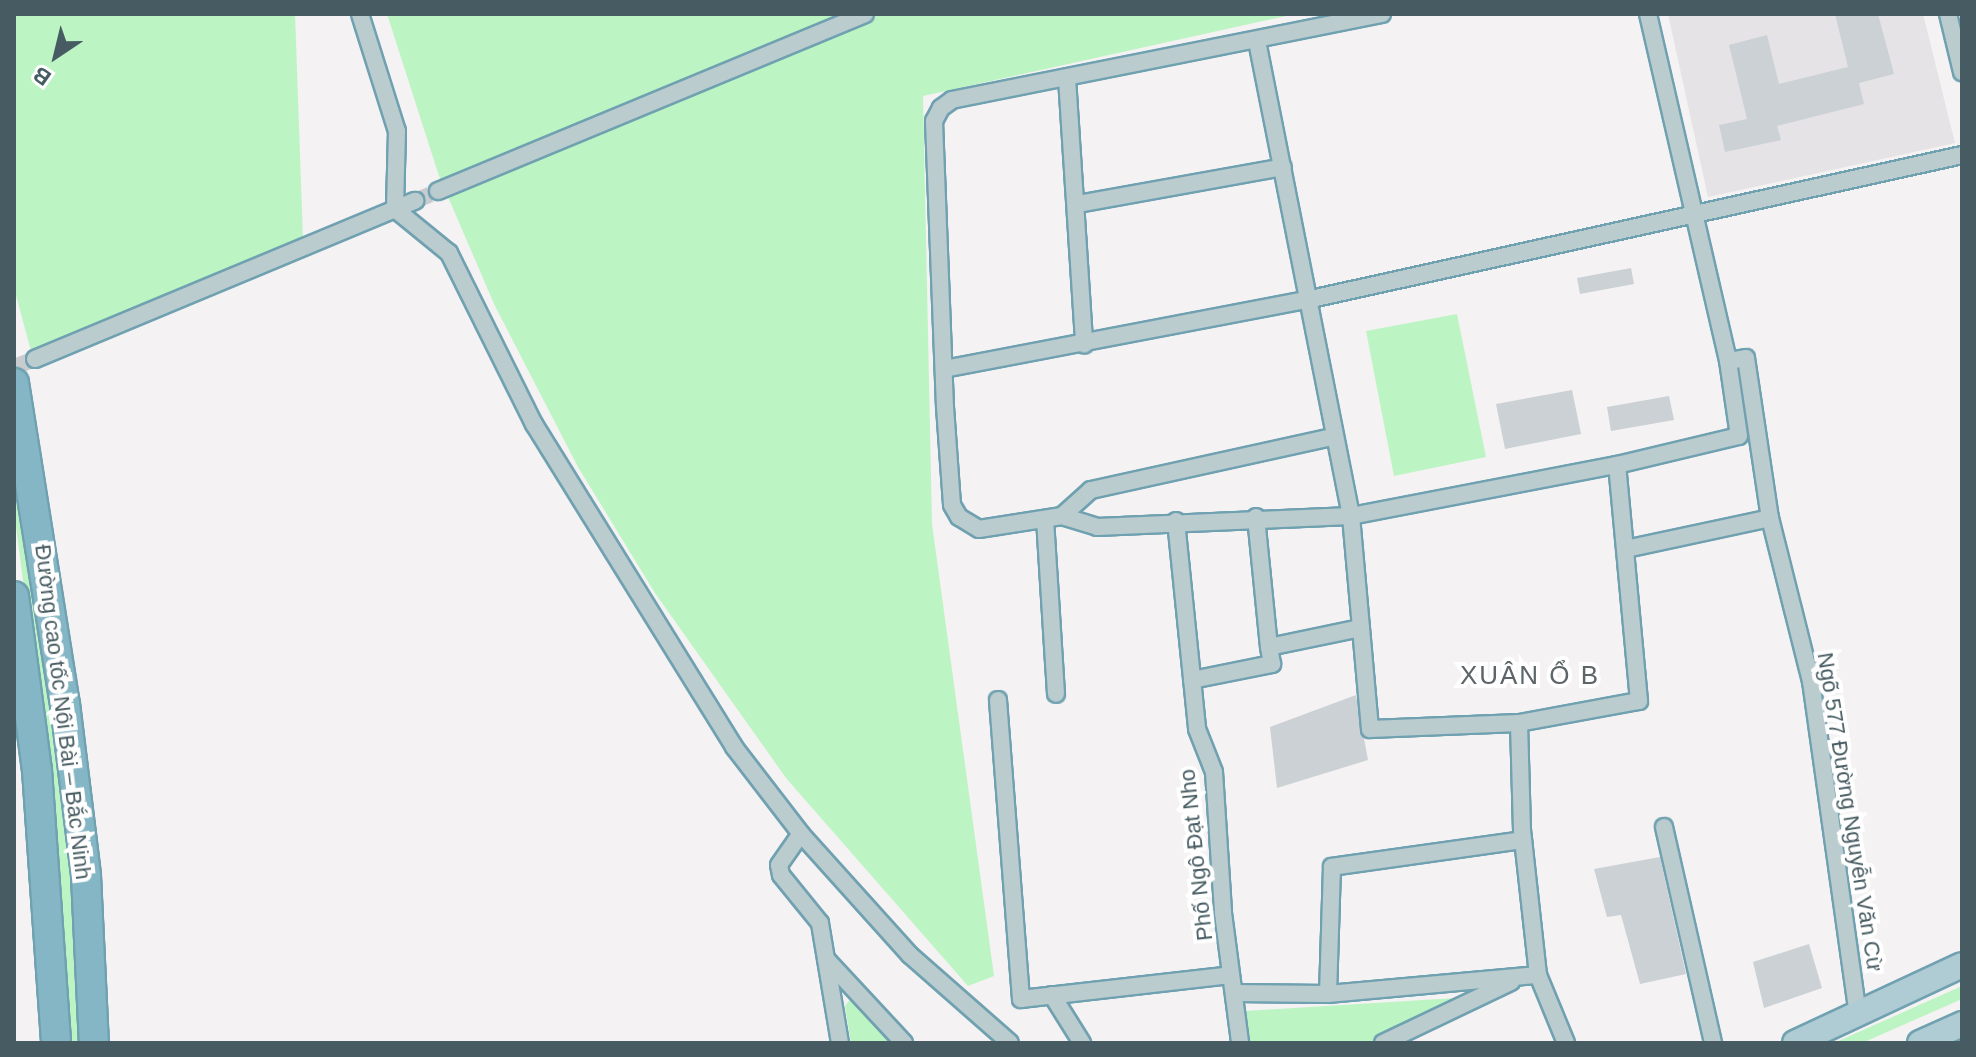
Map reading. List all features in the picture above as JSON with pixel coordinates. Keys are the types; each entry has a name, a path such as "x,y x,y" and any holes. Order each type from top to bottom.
{"highway":[{"name":"Đường cao tốc Nội Bài – Bắc Ninh","path":"14,383 65,704 86,876 94,1043"},
{"name":"Đường cao tốc Nội Bài – Bắc Ninh","path":"14,596 37,770 56,1043"}],"main road":[{"path":"1795,1043 1962,965"},
{"path":"1920,1043 1962,1024"}],"street":[{"path":"360,14 397,131 395,209"},
{"path":"438,191 865,14"},
{"path":"1382,14 952,100 936,116 944,369 952,505 959,517 979,529 1054,517 1097,527 1256,517 1351,516 1617,465 1739,436 1728,361 1698,215 1648,14"},
{"path":"1948,14 1962,72"},
{"path":"1257,41 1311,299 1333,437 1351,516 1370,729 1519,723 1639,701 1617,465"},
{"path":"1067,78 1078,204 1084,344"},
{"path":"944,369 1311,299 1962,155"},
{"path":"1078,204 1283,167"},
{"path":"35,359 415,201"},
{"path":"395,209 449,253 534,424 734,747 801,834 910,955 1010,1043"},
{"name":"Ngõ 577 Đường Nguyễn Văn Cừ","path":"1728,361 1746,358 1770,518 1811,681 1858,1014"},
{"path":"1054,517 1091,490 1333,437"},
{"path":"1054,517 1056,694"},
{"path":"1192,680 1272,664 1256,517"},
{"path":"1626,549 1770,518"},
{"name":"Phố Ngô Đạt Nho","path":"1176,521 1197,729 1214,772 1231,975 1240,1043"},
{"path":"1269,647 1361,628"},
{"path":"998,700 1021,999 1231,975"},
{"path":"1519,723 1523,840 1538,975 1566,1043"},
{"path":"1664,827 1713,1043"},
{"path":"801,834 779,865 781,875 820,923 840,1043"},
{"path":"1328,994 1332,867 1523,840"},
{"path":"825,958 904,1043"},
{"path":"1234,993 1328,994 1538,975"},
{"path":"1383,1043 1519,978"},
{"path":"1052,995 1082,1043"}],"shaded area":[{"path":"1668,14 1923,14 1955,143 1708,197"}],"green space":[{"path":"14,14 295,14 303,239 31,351 14,288"},
{"path":"387,14 1295,14 923,96 932,524 994,976 968,986 786,778 655,593 578,467 495,306 439,176"},
{"path":"1457,314 1486,457 1394,476 1366,331"},
{"path":"14,452 70,856 82,1043 70,1043 59,861 14,511"},
{"path":"1962,986 1962,999 1862,1043 1834,1043"},
{"path":"1472,997 1373,1043 1249,1043 1245,1011"},
{"path":"851,998 893,1043 851,1043 845,1006"}],"building":[{"path":"1835,14 1878,14 1894,74 1859,83 1864,104 1777,126 1781,140 1725,152 1719,125 1747,119 1729,45 1767,35 1779,84 1848,67"},
{"path":"1631,268 1634,284 1580,294 1577,278"},
{"path":"1572,390 1581,434 1505,449 1496,404"},
{"path":"1669,396 1674,420 1611,431 1607,407"},
{"path":"1356,695 1368,760 1277,788 1270,727"},
{"path":"1660,857 1686,974 1640,984 1621,915 1607,917 1594,869"},
{"path":"1809,944 1822,988 1764,1008 1753,962"}],"tunnel":[{"path":"415,201 438,191"},
{"path":"14,367 35,359"}],"district":[{"name":"XUÂN Ổ B","path":"1530,676"}]}
